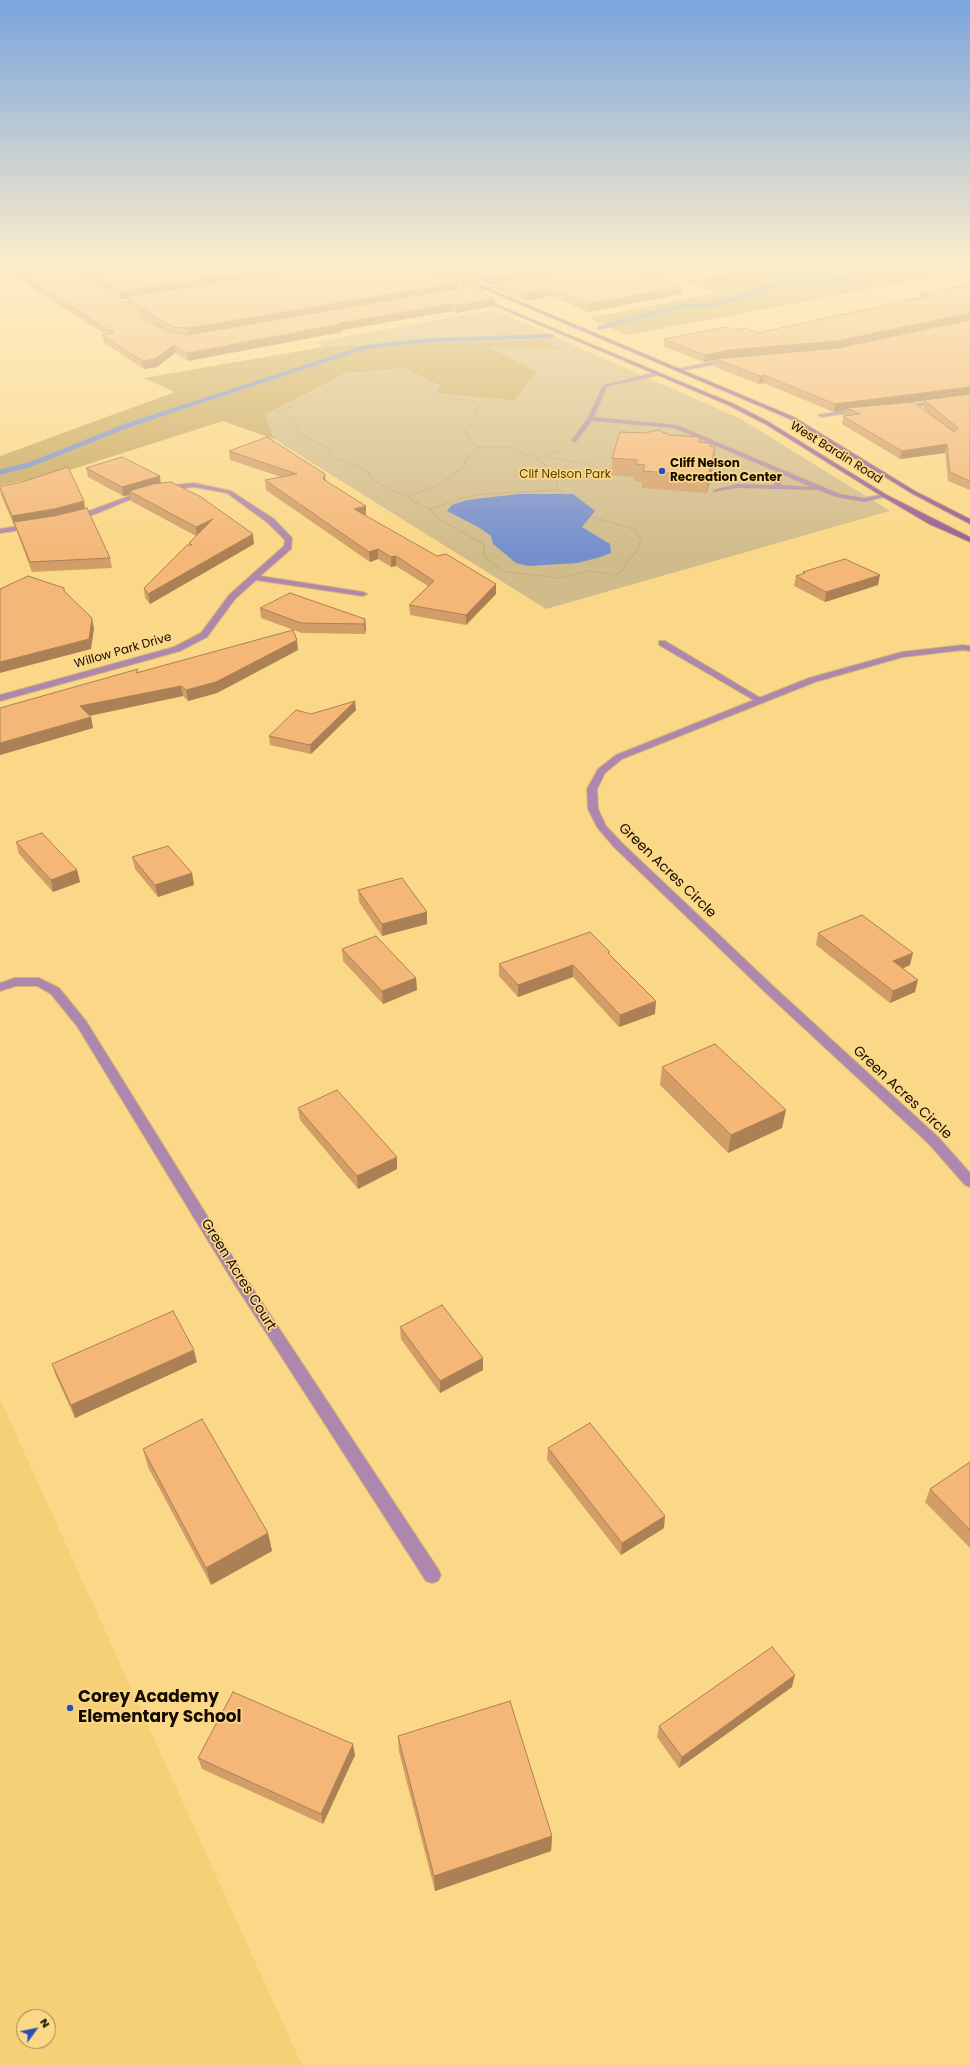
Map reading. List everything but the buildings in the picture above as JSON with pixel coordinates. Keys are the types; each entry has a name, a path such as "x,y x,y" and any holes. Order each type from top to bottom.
{"street":[{"name":"West Bardin Road","path":"626,360 732,405 767,423 885,496 932,522 970,540"},
{"path":"679,369 734,360"},
{"name":"West Bardin Road","path":"660,361 792,418 913,492 970,522"},
{"path":"657,374 661,369 660,361"},
{"path":"574,441 590,419 605,386 657,374 680,374 702,379"},
{"path":"897,407 970,398"},
{"path":"913,406 918,410"},
{"path":"821,415 866,410"},
{"path":"590,419 675,426 823,489 851,499 864,500 913,492"},
{"path":"777,487 781,471"},
{"name":"Willow Park Drive","path":"0,698 177,649 204,635 232,597 288,547 289,540 271,521 228,492 196,482 132,496 93,513 63,520"},
{"path":"715,491 737,486 823,489"},
{"path":"0,530 41,524"},
{"path":"254,577 363,594"},
{"path":"662,643 760,700"},
{"name":"Green Acres Circle","path":"970,649 930,650 902,654 812,680 619,757 600,770 592,789 593,809 602,827 618,845 769,989 934,1141 970,1182"},
{"name":"Green Acres Court","path":"0,987 15,982 38,982 55,990 82,1024 237,1276 432,1575"}],"path":[{"path":"409,374 432,387 430,393 431,395 469,400 481,404 481,406 475,411 475,419 465,430 473,444 479,447 508,447 537,458 558,476 556,483 559,490 593,517 630,528 639,533 641,541 636,552 629,558 621,574 616,575 589,571 559,578 507,572 500,569 484,556 484,544 440,520 430,509 411,500 409,496 379,483 357,465 334,458 326,448 301,435 294,422 278,413 304,399 336,387 349,377 409,374"},
{"path":"537,458 545,457 558,452 567,443 574,441"},
{"path":"409,496 440,484 463,468 466,460 479,447"},
{"path":"545,457 588,464 588,462"},
{"path":"430,509 450,502 483,494 559,490"}],"shaded area":[{"path":"246,360 514,360 536,372 514,400 435,393 441,386 405,368 345,373 265,415 274,439 223,421 48,477 0,485 0,456 175,392 144,378"},
{"name":"Corey Academy Elementary School","path":"0,1399 302,2065 0,2065"}],"green space":[{"name":"Clif Nelson Park","path":"246,360 608,360 741,419 890,511 546,609 274,439 223,421 176,392 144,378"}],"water":[{"path":"518,494 573,494 595,511 582,527 610,544 611,553 577,563 528,566 516,563 493,544 491,536 480,528 447,511 452,505 467,500"}],"waterway":[{"path":"183,407 325,360"},
{"path":"0,472 29,465 126,426 183,407"}],"place":[{"name":"Cliff Nelson Recreation Center","path":"662,471"},
{"name":"Corey Academy Elementary School","path":"70,1708"}]}
